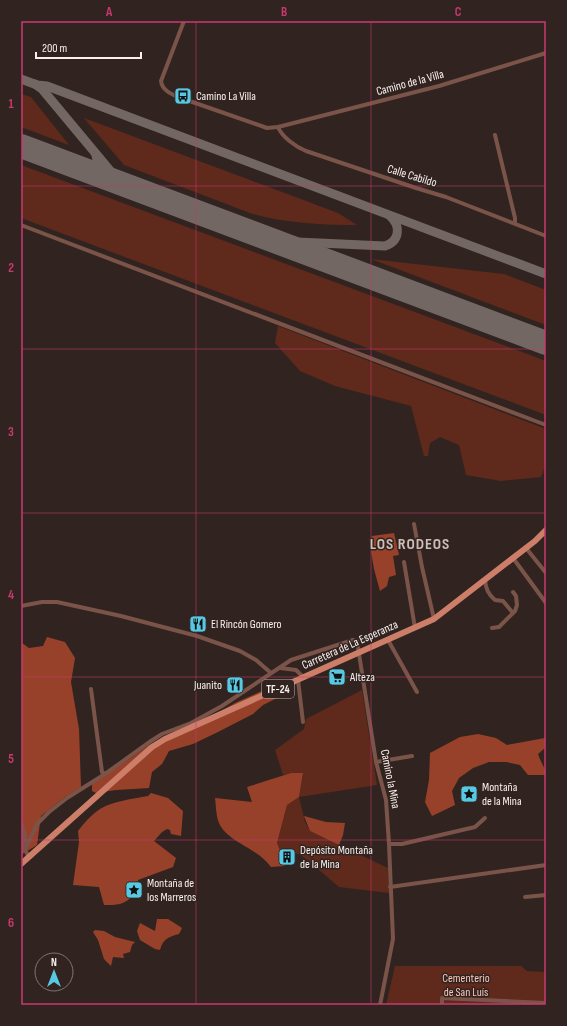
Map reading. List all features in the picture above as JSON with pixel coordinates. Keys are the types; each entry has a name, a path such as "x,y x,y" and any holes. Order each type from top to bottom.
{"main road":[{"name":"Carretera de La Esperanza","path":"21,864 152,746 434,619 526,548 546,530"}],"street":[{"name":"Camino de la Villa","path":"184,21 161,84 169,93 178,97 267,128 278,127 439,86 546,53"},
{"name":"Calle Cabildo","path":"278,127 284,136 299,148 306,151 446,197 546,236"},
{"path":"495,135 515,223"},
{"path":"21,225 546,425"},
{"path":"414,524 434,619"},
{"path":"526,548 546,573"},
{"path":"513,558 546,603"},
{"path":"404,562 415,628"},
{"path":"485,580 485,587 490,595 495,600 503,601 513,613"},
{"path":"492,628 499,627 513,613 518,605 516,596 513,592"},
{"path":"21,606 42,602 57,602 159,625 240,651 256,660 271,673"},
{"path":"25,850 37,824 43,817 67,798 105,774 151,740 222,706 291,660 353,640 357,641 359,653"},
{"path":"388,640 417,692"},
{"name":"Camino la Mina","path":"359,653 376,762 386,800 389,844 393,939 380,1005"},
{"path":"280,668 296,670 301,679 303,722"},
{"path":"91,689 102,772 105,774"},
{"path":"376,762 412,756"},
{"path":"389,844 402,844 475,827 485,818"},
{"path":"21,821 25,835 25,850 29,857"},
{"path":"390,888 546,865"},
{"path":"525,897 546,895"},
{"path":"442,1005 442,998 511,1003 546,1003"},
{"path":"476,1000 476,1005"}],"green space":[{"path":"21,94 31,97 69,145 21,127"},
{"path":"84,118 338,213 357,225 303,223 275,219 250,213 124,165"},
{"path":"21,165 546,361 546,415 21,218"},
{"path":"371,259 504,274 546,290 546,325"},
{"path":"278,326 546,429 546,464 541,477 501,481 466,475 459,445 440,437 430,443 428,456 424,456 411,406 335,386 300,371 275,343"},
{"path":"362,690 377,785 299,797 303,774 291,773 283,775 275,750 304,729 306,719"},
{"path":"299,797 305,822 310,831 388,868 389,893 339,887 305,858 288,849 281,852 277,843 287,805"},
{"name":"Cementerio de San Luís","path":"395,966 521,966 527,971 546,972 546,1005 386,1005"}],"shaded area":[{"path":"394,533 399,555 393,556 396,575 389,577 387,586 380,591 374,569 369,539 372,536"},
{"path":"47,637 65,642 75,658 71,682 79,729 81,787 65,797 41,816 37,845 21,855 21,638 22,643 29,648 43,646"},
{"path":"285,681 293,690 263,705 253,714 218,732 193,744 169,751 162,764 152,772 149,788 96,793 92,791 92,783 149,745 160,745 237,702"},
{"path":"478,734 496,738 507,745 545,738 546,747 538,754 546,775 528,775 520,765 506,762 489,762 473,768 459,778 452,791 455,805 432,816 425,802 429,780 430,753 460,737"},
{"path":"291,773 303,773 299,797 287,805 277,843 285,862 285,866 271,867 259,855 223,830 218,820 215,798 252,802 247,787"},
{"path":"151,793 168,798 183,811 181,836 171,834 170,830 167,829 154,841 176,858 173,867 138,880 135,892 131,898 124,903 117,905 104,905 99,887 73,885 79,842 78,831 91,816 105,806 148,796"},
{"path":"304,816 326,822 345,823 343,835 339,845 310,831"},
{"path":"157,919 168,919 182,928 179,934 169,937 164,941 160,950 155,949 140,940 137,931 140,923 155,931"},
{"path":"95,930 104,931 115,937 135,942 132,945 130,952 123,954 124,958 113,957 111,966 104,959 98,940 93,932"}],"taxiway":[{"path":"21,79 37,85 47,86 546,274"},
{"path":"35,84 42,89 112,173 129,185 140,190"},
{"path":"84,169 89,170 95,168 98,163 96,156"},
{"path":"275,241 385,246 394,241 397,233 396,224 390,216"}],"runway":[{"path":"21,146 546,343"}],"place":[{"name":"Camino La Villa","path":"183,96"},
{"name":"El Rincón Gomero","path":"198,624"},
{"name":"Alteza","path":"337,677"},
{"name":"Juanito","path":"235,685"},
{"name":"Montaña de la Mina","path":"469,794"},
{"name":"Depósito Montaña de la Mina","path":"287,857"},
{"name":"Montaña de los Marreros","path":"134,890"}],"district":[{"name":"LOS RODEOS","path":"410,544"}]}
